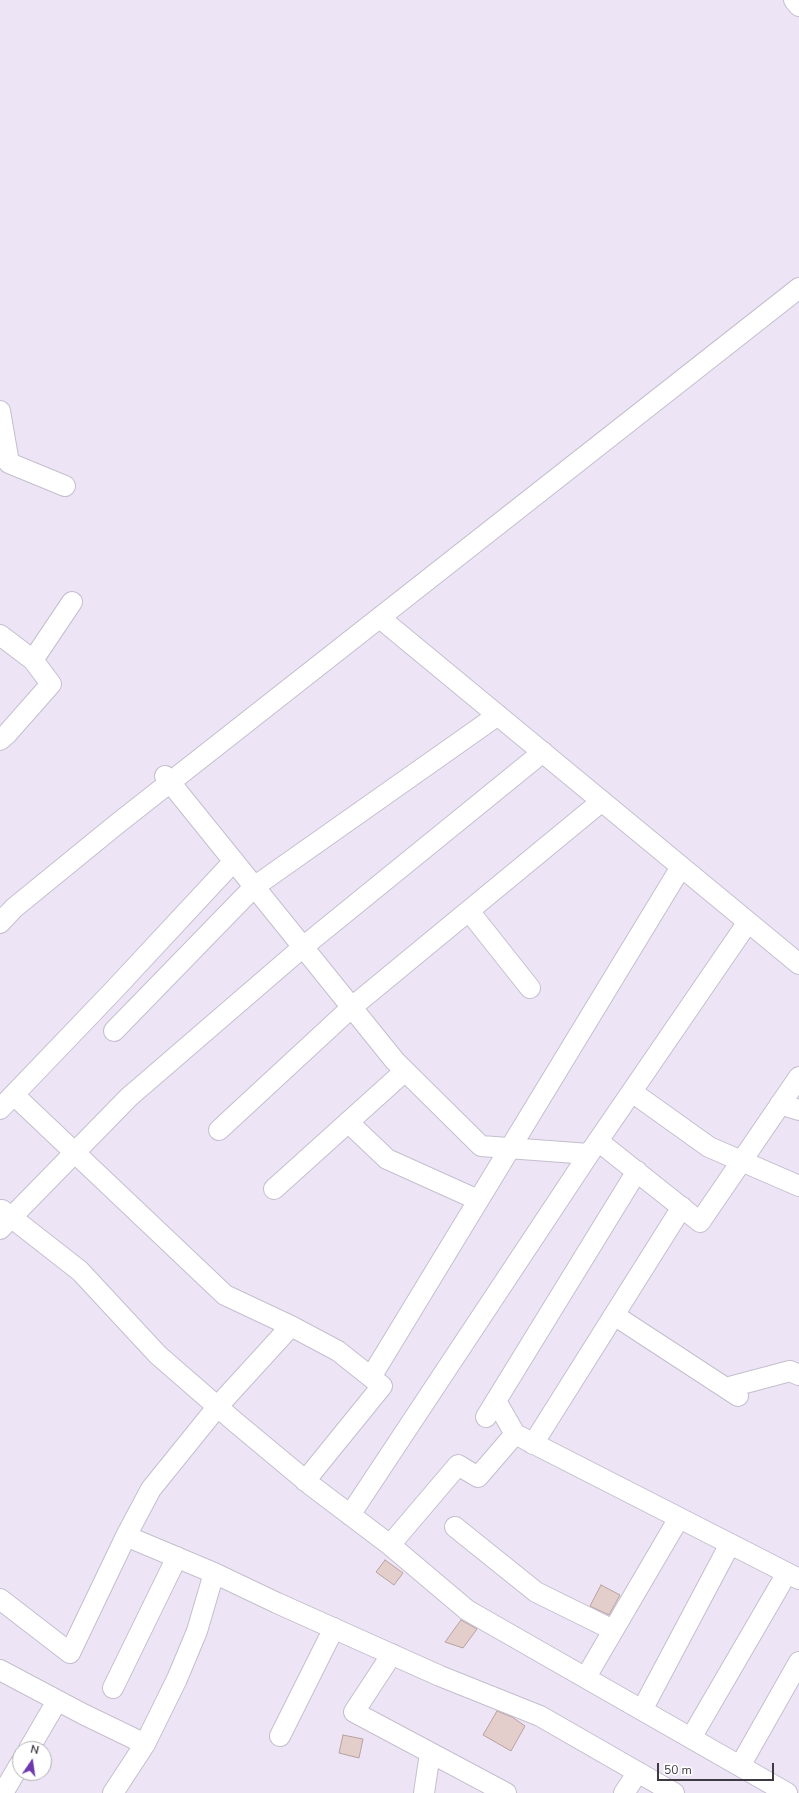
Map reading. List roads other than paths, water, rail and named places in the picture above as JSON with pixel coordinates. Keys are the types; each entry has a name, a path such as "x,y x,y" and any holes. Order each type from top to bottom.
{"street":[{"path":"794,0 799,6"},
{"path":"0,923 14,908 168,779 380,618 799,288"},
{"path":"0,411 3,467 65,486"},
{"path":"33,660 72,602"},
{"path":"380,618 799,964"},
{"path":"0,740 51,684 33,660 4,645"},
{"path":"114,1031 254,887 498,715"},
{"path":"543,752 303,947 129,1097 75,1152 4,1219 80,1271 158,1356 305,1481 390,1545 467,1610 787,1793"},
{"path":"168,779 352,1008 405,1071 481,1146 510,1148 594,1147 637,1171 700,1222 799,1077"},
{"path":"218,1130 352,1008 602,801"},
{"path":"0,1110 234,861"},
{"path":"370,1377 681,867"},
{"path":"469,911 530,988"},
{"path":"350,1515 594,1147 748,922"},
{"path":"274,1189 405,1071"},
{"path":"632,1092 709,1147 799,1186"},
{"path":"14,1094 225,1296 291,1326 338,1351 382,1386 305,1481"},
{"path":"780,1104 799,1110"},
{"path":"348,1122 387,1159 478,1200"},
{"path":"637,1171 491,1409 514,1434 793,1576 692,1738"},
{"path":"533,1444 682,1207"},
{"path":"614,1315 732,1392 790,1371 799,1375"},
{"path":"0,1598 70,1653 126,1536 151,1489 218,1406 291,1326"},
{"path":"390,1545 458,1465 478,1477 514,1434"},
{"path":"586,1678 679,1518"},
{"path":"454,1527 536,1592 613,1630"},
{"path":"126,1536 214,1573 440,1676 540,1716 674,1793"},
{"path":"642,1710 730,1544"},
{"path":"113,1688 177,1557"},
{"path":"113,1793 145,1744 177,1679 197,1631 214,1573"},
{"path":"280,1736 334,1628"},
{"path":"392,1654 354,1712 506,1793"},
{"path":"740,1766 799,1662"},
{"path":"0,1670 57,1701 145,1744"},
{"path":"34,1741 57,1701"},
{"path":"424,1793 430,1753"},
{"path":"624,1793 638,1772"},
{"path":"3,1793 12,1778"}]}
